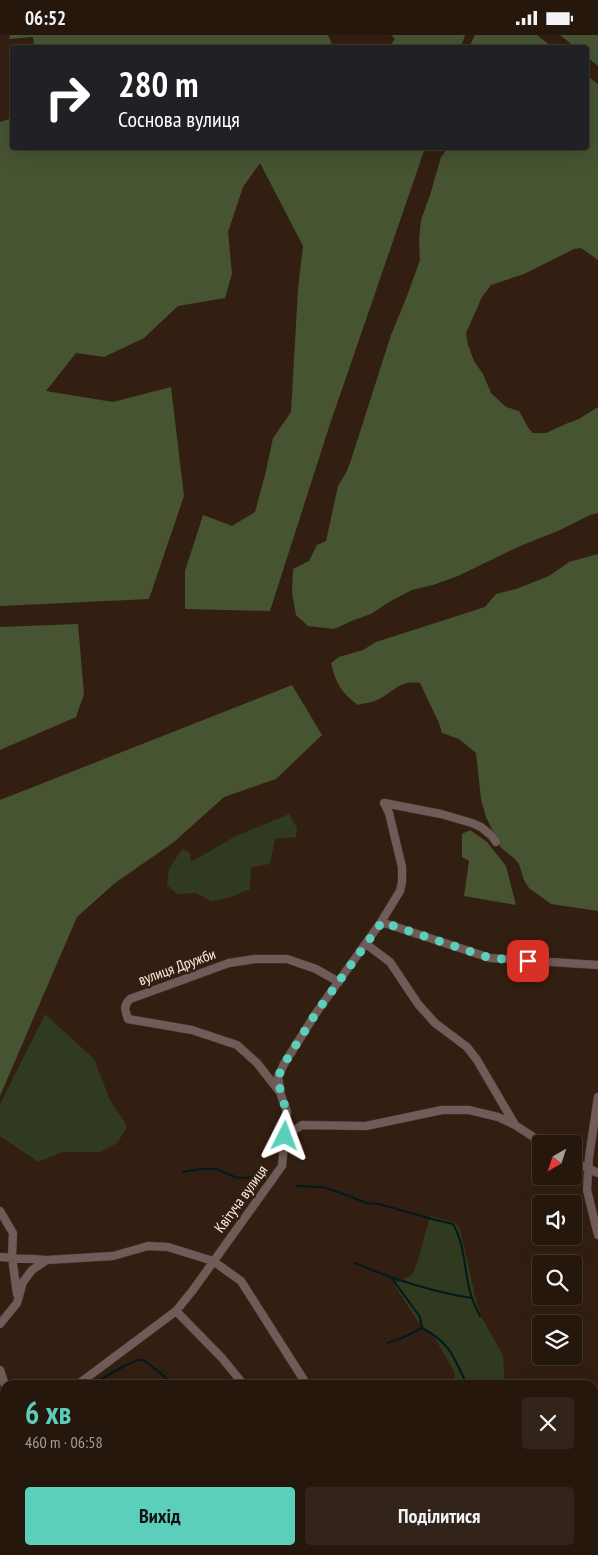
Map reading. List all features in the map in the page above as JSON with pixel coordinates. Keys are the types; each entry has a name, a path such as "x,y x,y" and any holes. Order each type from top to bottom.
{"street":[{"name":"Квітуча вулиця","path":"85,1380 176,1311 282,1166 287,1112 280,1093 278,1077 316,1013 382,922 400,891 403,875 399,851 389,813 384,803 441,814 472,823 481,827 496,842"},
{"path":"382,922 490,958 598,965"},
{"path":"366,944 390,962 418,1004 434,1023 467,1047 477,1060 515,1125"},
{"name":"вулиця Дружби","path":"280,1093 257,1063 237,1045 192,1029 128,1019 124,1009 125,1003 130,999 229,963 255,959 287,959 316,969 338,982"},
{"path":"598,1097 588,1157 587,1190 598,1235"},
{"path":"285,1136 302,1125 366,1126 442,1110 469,1110 498,1117 532,1136"},
{"path":"582,1166 598,1173"},
{"path":"0,1211 13,1233 12,1257 18,1298"},
{"path":"0,1257 47,1260 113,1256 148,1246 168,1247 213,1261 241,1281 303,1380"},
{"path":"0,1324 17,1303 23,1282 32,1270 47,1260"},
{"path":"176,1311 222,1358 240,1380"}],"green space":[{"path":"10,35 328,35 332,45 34,45 33,37 9,39"},
{"path":"391,35 465,35 462,45 390,45 395,39"},
{"path":"475,35 537,35 550,45 470,45"},
{"path":"560,35 598,35 598,66 589,58 589,45 572,45"},
{"path":"589,77 598,84 598,260 581,248 574,249 524,274 491,285 482,297 466,333 474,361 483,374 491,393 506,407 519,411 533,433 546,433 579,419 598,407 598,513 520,546 458,576 412,590 371,614 334,629 308,626 296,615 292,593 293,569 309,561 317,545 326,541 338,486 351,460 391,335 420,260 421,220 441,157 446,150 589,150"},
{"path":"10,119 10,150 424,150 329,427 270,611 185,609 185,571 203,515 232,526 255,512 273,438 291,412 298,289 303,246 260,163 243,187 228,232 232,274 225,298 178,306 144,338 104,357 76,353 46,391 113,402 171,387 184,496 149,599 0,606 0,122"},
{"path":"598,554 598,911 551,904 529,888 524,880 519,864 501,848 486,817 481,799 476,753 459,739 442,733 420,683 407,683 377,700 358,705 340,687 331,663 339,657 363,650 376,642 485,607 496,594 516,589 549,576 569,562"},
{"path":"78,624 84,694 76,717 0,750 0,627"},
{"path":"292,685 322,735 276,779 224,797 174,842 115,883 77,917 0,1096 0,800"},
{"path":"289,814 297,828 296,837 275,839 270,864 251,867 250,889 228,898 211,901 196,893 177,894 167,885 169,869 182,849 190,853 191,862 236,836"},
{"path":"470,830 487,842 506,866 516,905 464,896 469,861 462,857 462,834"},
{"path":"45,1014 94,1059 110,1100 126,1124 126,1129 117,1143 100,1152 63,1152 38,1162 0,1136 0,1104"},
{"path":"430,1216 456,1223 460,1229 481,1316 503,1355 505,1380 454,1380 455,1373 435,1338 418,1322 394,1284 412,1275"}],"waterway":[{"path":"183,1172 217,1169 235,1177 261,1177 265,1181"},
{"path":"296,1186 323,1187 366,1203 379,1204 453,1224 461,1242 469,1289 480,1316"},
{"path":"355,1263 413,1284 472,1298"},
{"path":"391,1277 420,1317 422,1328"},
{"path":"388,1343 422,1328 446,1346 455,1359 465,1380"},
{"path":"101,1380 126,1365 139,1360 143,1360 168,1380"}],"route":[{"path":"285,1136 287,1112 281,1095 278,1077 316,1013 382,922 490,958 528,961"}]}
